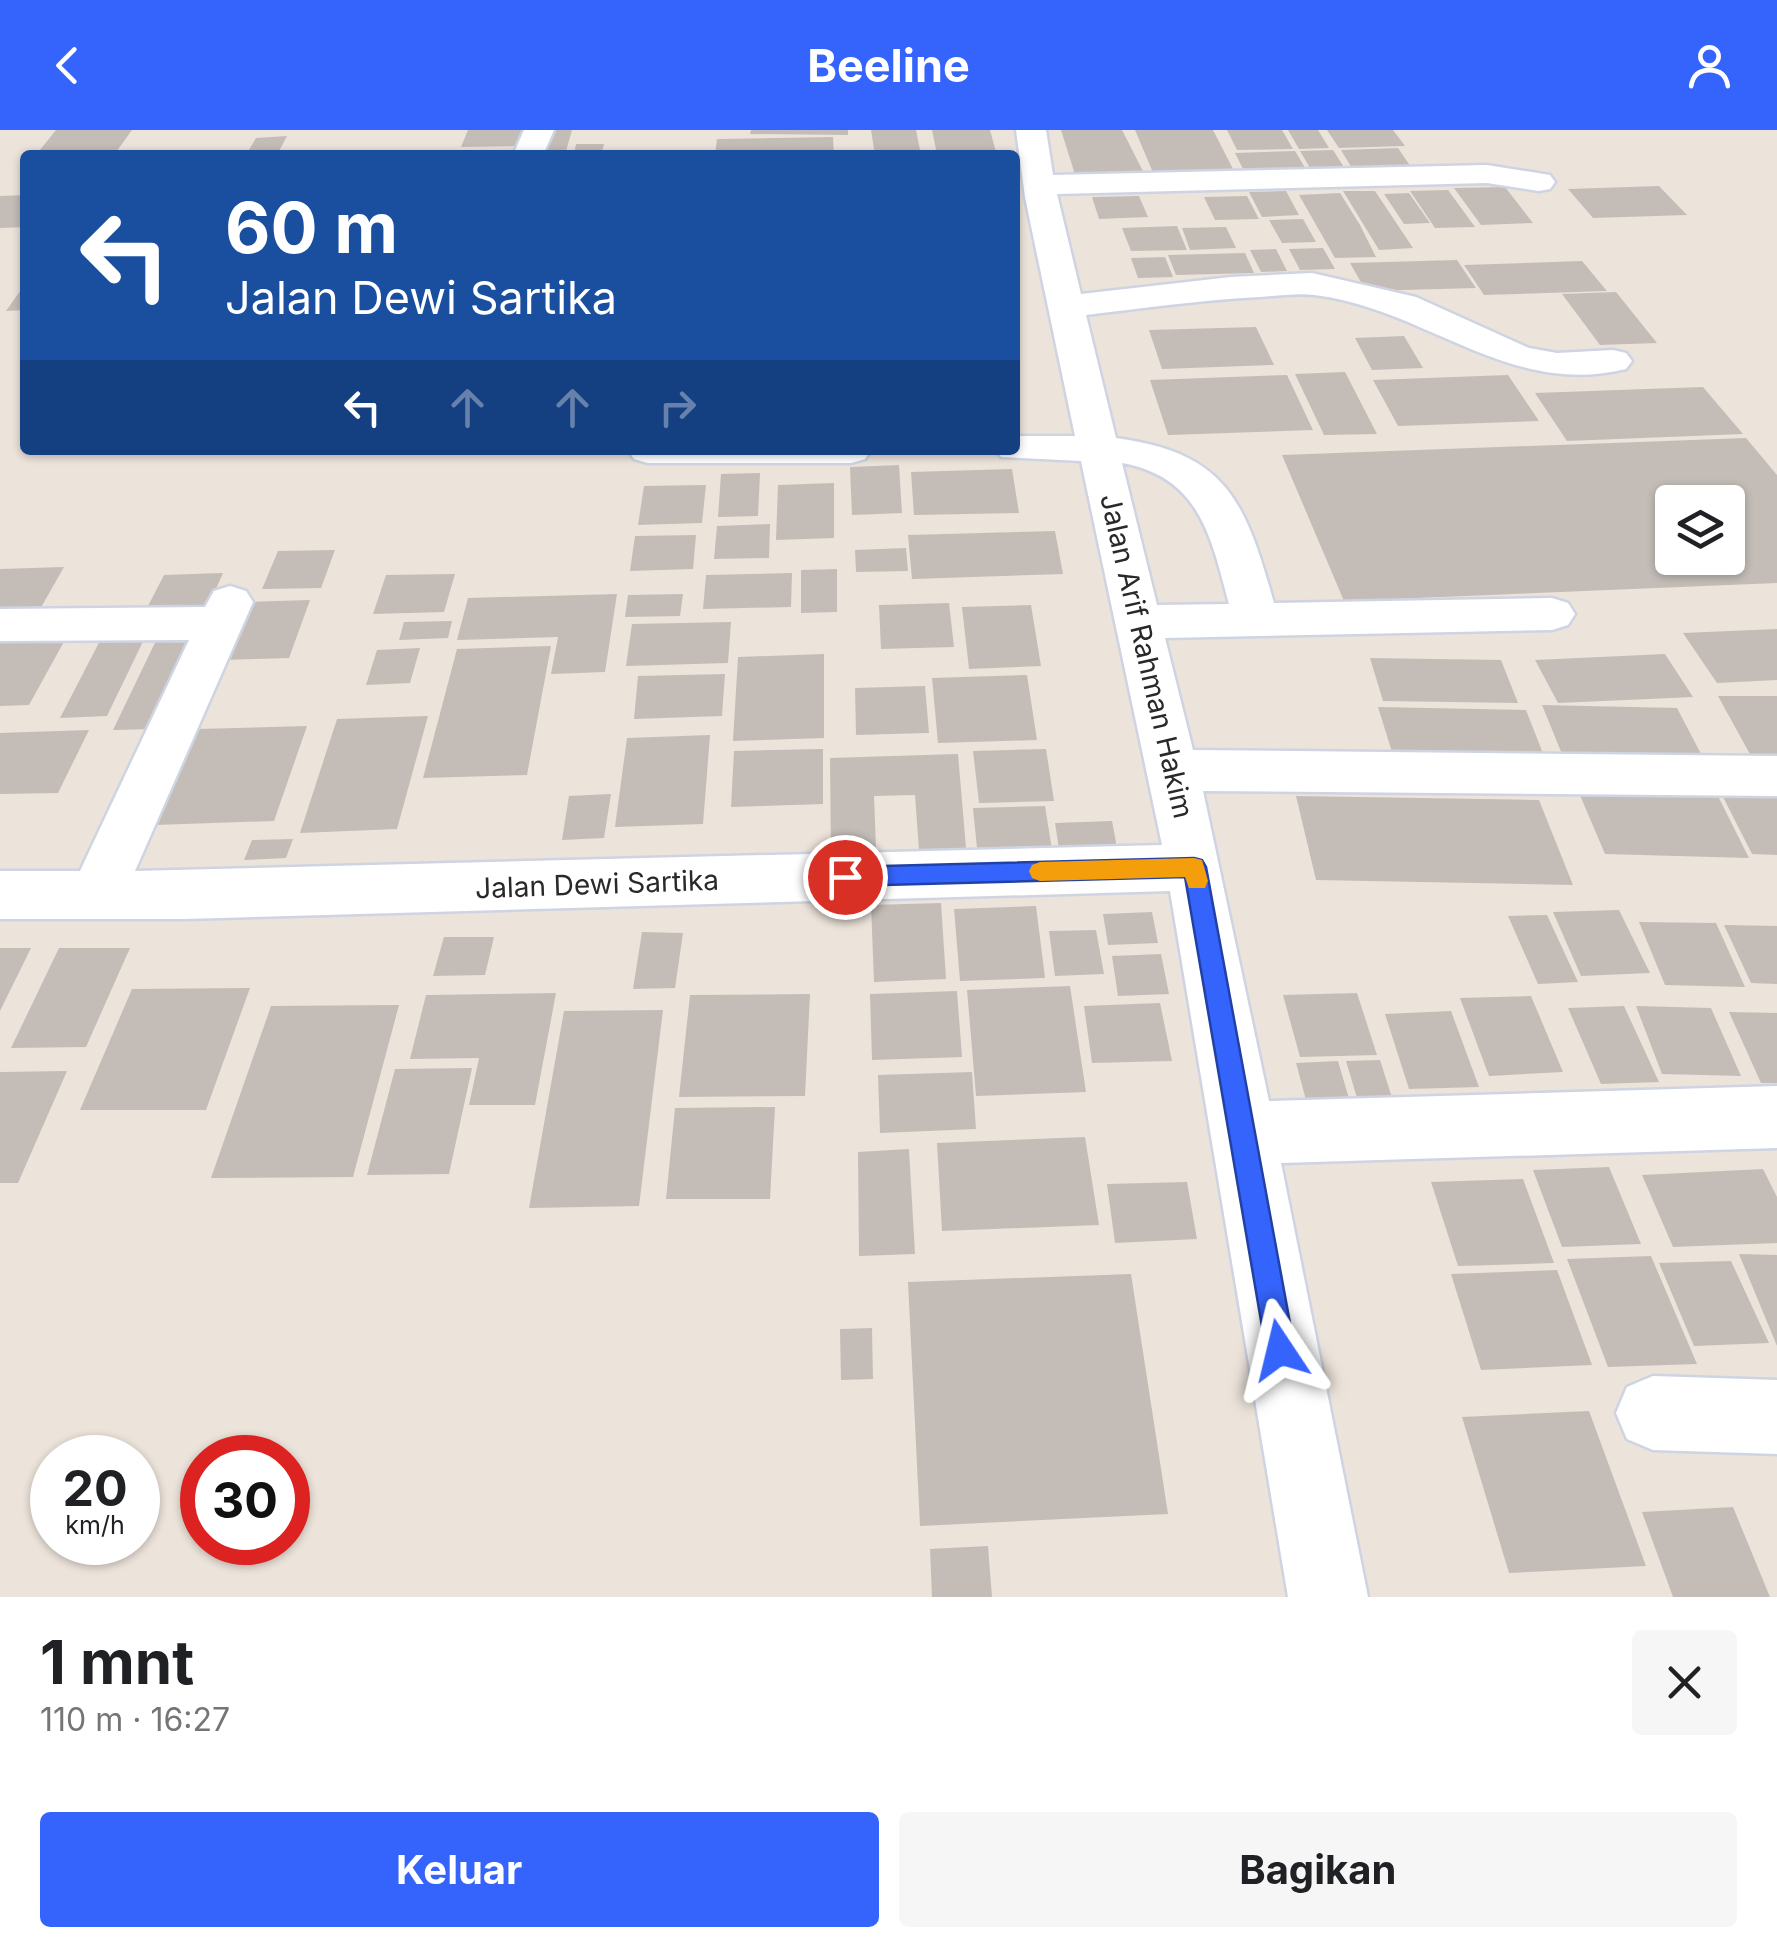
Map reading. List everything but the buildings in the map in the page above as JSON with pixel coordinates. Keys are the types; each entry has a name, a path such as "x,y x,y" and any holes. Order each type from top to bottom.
{"street":[{"name":"Jalan Arif Rahman Hakim","path":"1032,130 1032,193 1068,306 1194,867 1328,1597"},
{"path":"1032,193 1486,174 1539,182"},
{"path":"1068,306 1232,288 1312,284 1403,305 1519,357 1557,364 1613,361"},
{"path":"1020,448 1140,450 1176,463 1201,482 1224,513 1239,552 1256,620"},
{"path":"0,625 226,612 97,895"},
{"path":"1140,622 1552,614"},
{"path":"1172,770 1777,776"},
{"name":"Jalan Dewi Sartika","path":"0,894 97,895 1194,867"},
{"path":"1242,1134 1777,1118"},
{"path":"1652,1413 1777,1417"}],"slow traffic":[{"path":"1040,871 1194,867 1197,881"}],"route":[{"path":"845,877 1194,867 1280,1350"}]}
